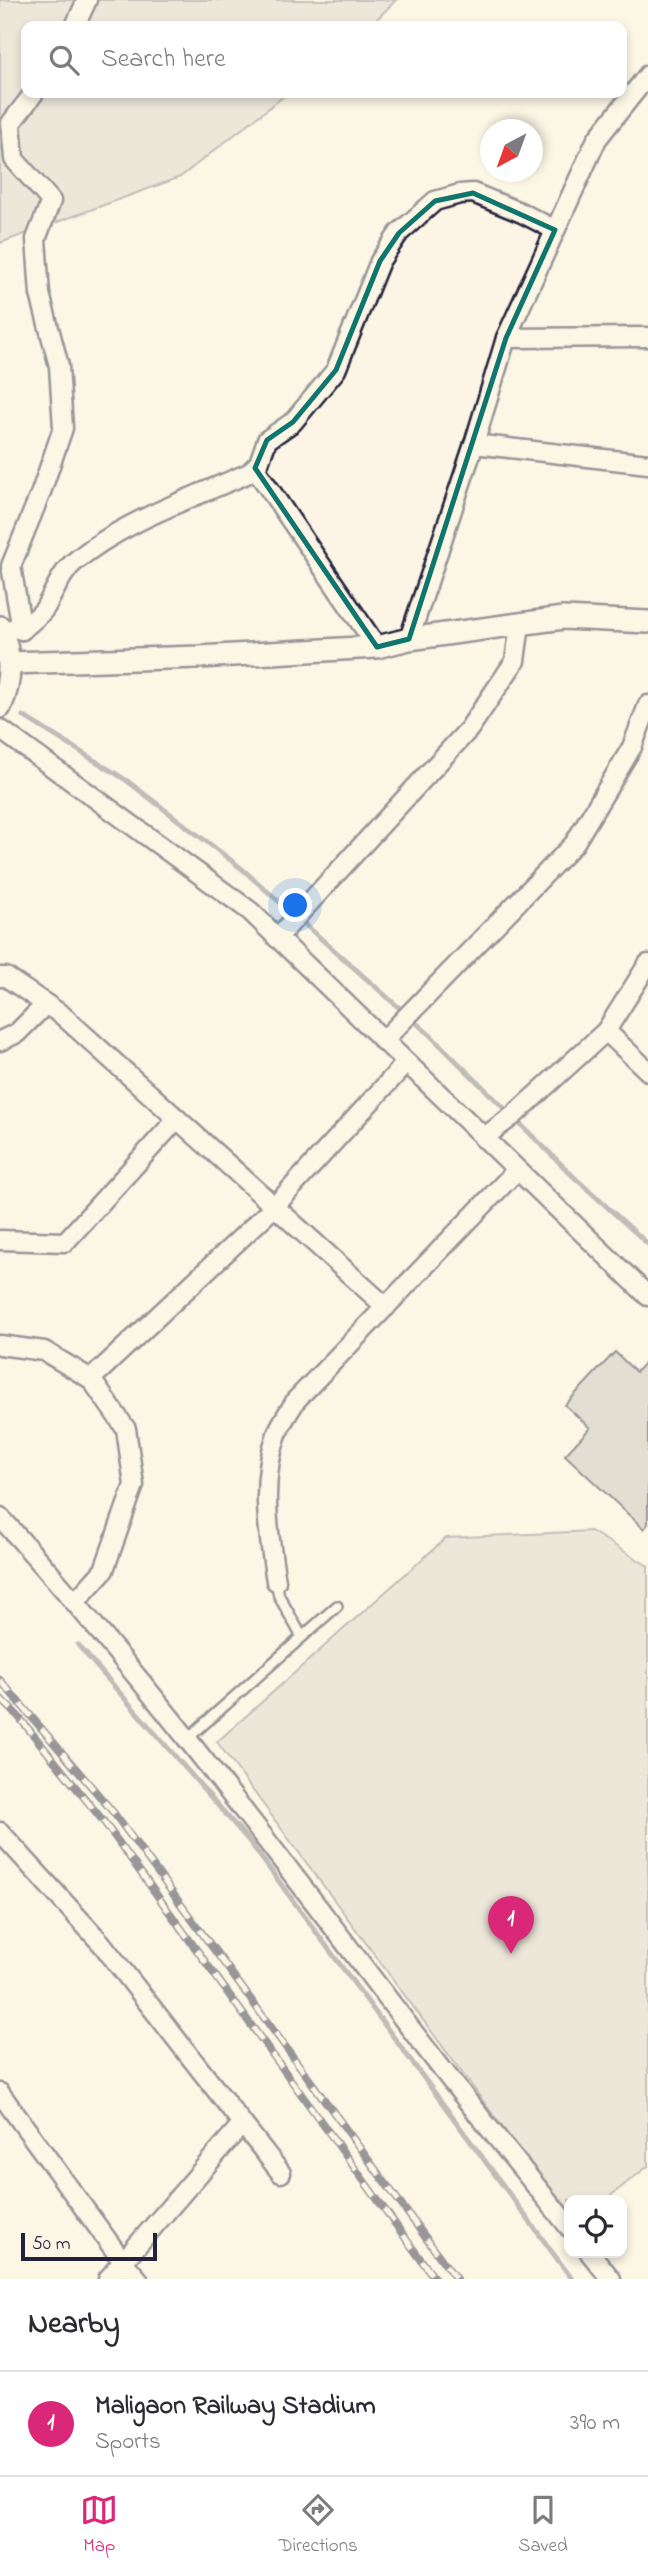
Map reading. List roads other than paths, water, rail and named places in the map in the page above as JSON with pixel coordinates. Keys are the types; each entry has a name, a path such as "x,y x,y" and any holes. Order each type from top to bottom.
{"street":[{"path":"77,21 87,0"},
{"path":"409,639 506,338 597,139 648,75"},
{"path":"22,630 12,566 63,428 59,366 40,294 36,239 51,201 14,159 11,123 30,98"},
{"path":"22,630 44,610 54,589 71,565 102,542 255,468 267,440 293,422 336,370 380,261 399,233 435,201 473,193 555,230"},
{"path":"506,338 648,337"},
{"path":"474,444 648,464"},
{"path":"255,468 377,647"},
{"path":"10,663 199,657 377,647 409,639 563,618 648,622"},
{"path":"277,938 469,729 515,660 520,624"},
{"path":"0,626 22,630"},
{"path":"0,626 10,663 8,684 0,706"},
{"path":"383,1041 575,844 632,747 648,705"},
{"path":"0,729 250,911 648,1296"},
{"path":"483,1138 514,1115 606,1031 648,964"},
{"path":"0,977 6,977 62,1015 386,1307"},
{"path":"0,1041 17,1033 46,1004"},
{"path":"606,1031 648,1071"},
{"path":"91,1379 274,1207 406,1063"},
{"path":"0,1240 65,1242 177,1119"},
{"path":"276,1581 267,1522 269,1469 277,1432 296,1400 516,1171"},
{"path":"0,1345 44,1350 91,1379 126,1429 134,1485 104,1570 75,1601"},
{"path":"0,1517 75,1601 187,1739 305,1887 399,2014 564,2221"},
{"path":"0,1832 102,1944 281,2172"},
{"path":"0,2093 7,2117 138,2279"},
{"path":"108,2279 242,2124"},
{"path":"594,2258 611,2279"}],"lane":[{"path":"276,1581 279,1596 302,1637"},
{"path":"187,1739 337,1606"}],"waterway":[{"path":"23,716 126,780 241,868 430,1035 574,1177 648,1244"},
{"path":"78,1645 249,1841 572,2279"}],"railway":[{"path":"0,1680 113,1812 456,2279"},
{"path":"0,1698 18,1716 104,1822 435,2279"}],"place":[{"name":"Maligaon Railway Stadium","path":"511,1954"}]}
